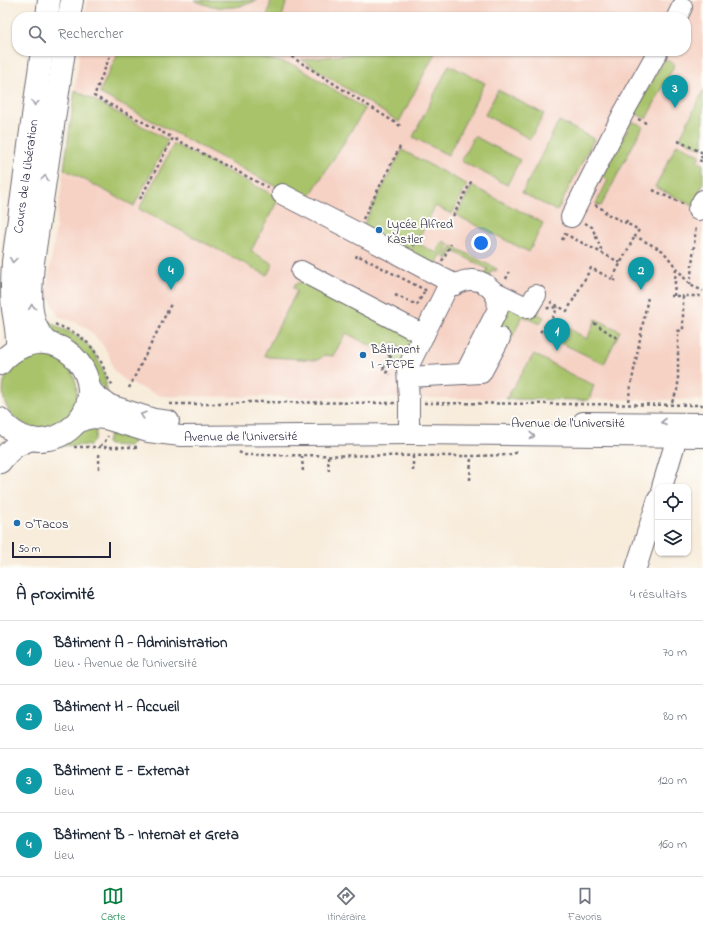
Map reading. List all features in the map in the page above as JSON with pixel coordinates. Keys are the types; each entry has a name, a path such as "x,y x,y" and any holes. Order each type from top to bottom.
{"main road":[{"path":"48,12 49,0"},
{"path":"58,0 58,12"},
{"path":"70,12 72,0"},
{"name":"Cours de la Libération","path":"16,349 17,330 12,293 13,262 41,56"},
{"path":"54,56 51,80 54,121"},
{"name":"Cours de la Libération","path":"46,342 34,323 31,291 33,262 63,56"},
{"path":"0,364 16,349 29,344 46,342 59,346 73,355 83,368 88,384 89,395 87,406 82,416 68,432 58,437 47,439 22,437 13,432 0,419"},
{"path":"0,462 9,451 20,443 32,439"}],"street":[{"path":"571,217 624,112 655,56"},
{"path":"282,194 356,232 439,290"},
{"path":"301,271 424,335"},
{"path":"439,290 461,282 470,280 479,281 487,285 493,291 528,308 545,302"},
{"path":"399,379 407,369 424,335 439,290"},
{"path":"465,374 498,309 497,300 493,291"},
{"path":"399,379 481,373 500,338"},
{"path":"399,379 409,428"},
{"name":"Avenue de l'Université","path":"88,384 98,397 110,405 154,419 180,422 245,421 409,428 703,437"},
{"name":"Avenue de l'Université","path":"76,424 93,418 105,419 148,432 181,436 409,428 666,422 703,423"},
{"path":"663,484 674,447 674,437"},
{"path":"636,568 655,508"}],"path":[{"path":"110,56 94,96 282,194"},
{"path":"292,56 402,127"},
{"path":"140,199 173,138"},
{"path":"678,141 703,153"},
{"path":"356,232 401,145"},
{"path":"703,158 701,157 699,160 703,162"},
{"path":"453,216 472,180"},
{"path":"653,190 700,205 690,285"},
{"path":"593,204 606,211 605,213 626,222 639,230 612,279"},
{"path":"592,227 603,254"},
{"path":"562,240 565,234 621,263"},
{"path":"635,236 664,251 690,285 703,290"},
{"path":"356,258 357,255 439,290"},
{"path":"674,296 676,267"},
{"path":"545,302 558,306 567,311 591,268 616,281"},
{"path":"395,295 417,305 439,290"},
{"path":"670,296 703,296"},
{"path":"672,402 678,388 678,331 683,330 683,296"},
{"path":"628,401 648,297"},
{"path":"545,302 558,306"},
{"path":"129,388 171,304"},
{"path":"540,332 552,318 558,306"},
{"path":"594,323 617,338"},
{"path":"394,346 396,347 383,367 394,346"},
{"path":"383,367 383,370 399,379"},
{"path":"100,447 144,447"},
{"path":"236,450 244,455 302,456 471,456 507,455 522,451"},
{"path":"99,451 99,469"},
{"path":"302,456 303,472"},
{"path":"328,456 329,472"},
{"path":"413,456 413,473"},
{"path":"470,480 471,456"}],"shaded area":[{"name":"Lycée Alfred Kastler","path":"87,0 703,0 703,400 161,396 127,382 114,371 109,355 102,344 87,328 58,316 47,291 79,56 691,56 691,12 86,12"}],"green space":[{"path":"194,0 257,0 242,6 226,8 210,6"},
{"path":"271,0 287,0 283,12 268,12"},
{"path":"117,56 256,56 296,66 365,109 306,202 99,93"},
{"path":"337,56 433,56 399,122 302,60"},
{"path":"664,59 675,64 646,119 635,113"},
{"path":"449,65 485,83 448,155 413,137"},
{"path":"75,90 168,140 134,206 64,169"},
{"path":"498,90 544,114 530,139 485,115"},
{"path":"703,91 703,149 680,138"},
{"path":"559,121 594,139 557,211 522,193"},
{"path":"632,121 643,126 601,206 596,204 608,180 602,177"},
{"path":"474,136 520,160 507,185 461,161"},
{"path":"174,144 279,198 251,251 273,264 267,275 139,209"},
{"path":"677,144 700,155 697,161 703,164 703,184 693,206 655,187"},
{"path":"402,150 466,184 466,187 452,214 435,206 420,236 417,235 407,255 360,231"},
{"path":"472,186 543,223 529,252 456,215"},
{"path":"418,237 417,243 436,253 443,241 449,244 443,256 441,255 434,267 409,255"},
{"path":"452,246 497,269 496,271 492,270 487,280 484,278 488,269 453,251 448,259 445,258"},
{"path":"302,281 412,336 401,367 391,362 399,345 393,342 387,354 346,333 333,356 324,355 317,360 269,357 264,355 297,291 293,288 296,284"},
{"path":"507,300 533,304 540,308 538,314 544,317 540,324 522,316 512,338 497,329"},
{"path":"47,319 58,327 77,336 94,353 102,368 107,392 44,325"},
{"path":"596,319 620,331 604,364 543,334 555,320 587,339"},
{"path":"40,354 54,357 66,365 74,377 77,391 74,405 66,417 54,425 40,428 26,425 14,417 6,405 3,391 6,377 14,365 26,357"},
{"path":"534,354 594,385 589,400 506,399"},
{"path":"96,423 95,438 90,445 57,446"},
{"path":"112,428 125,429 132,443 129,446 108,445 107,442"}],"place":[{"name":"Bâtiment E - Externat","path":"675,108"},
{"name":"Lycée Alfred Kastler","path":"379,230"},
{"name":"Bâtiment B - Internat et Greta","path":"171,290"},
{"name":"Bâtiment H - Accueil","path":"641,290"},
{"name":"Bâtiment A - Administration","path":"557,351"},
{"name":"Bâtiment I - FCPE","path":"363,355"},
{"name":"O'Tacos","path":"17,523"}]}
